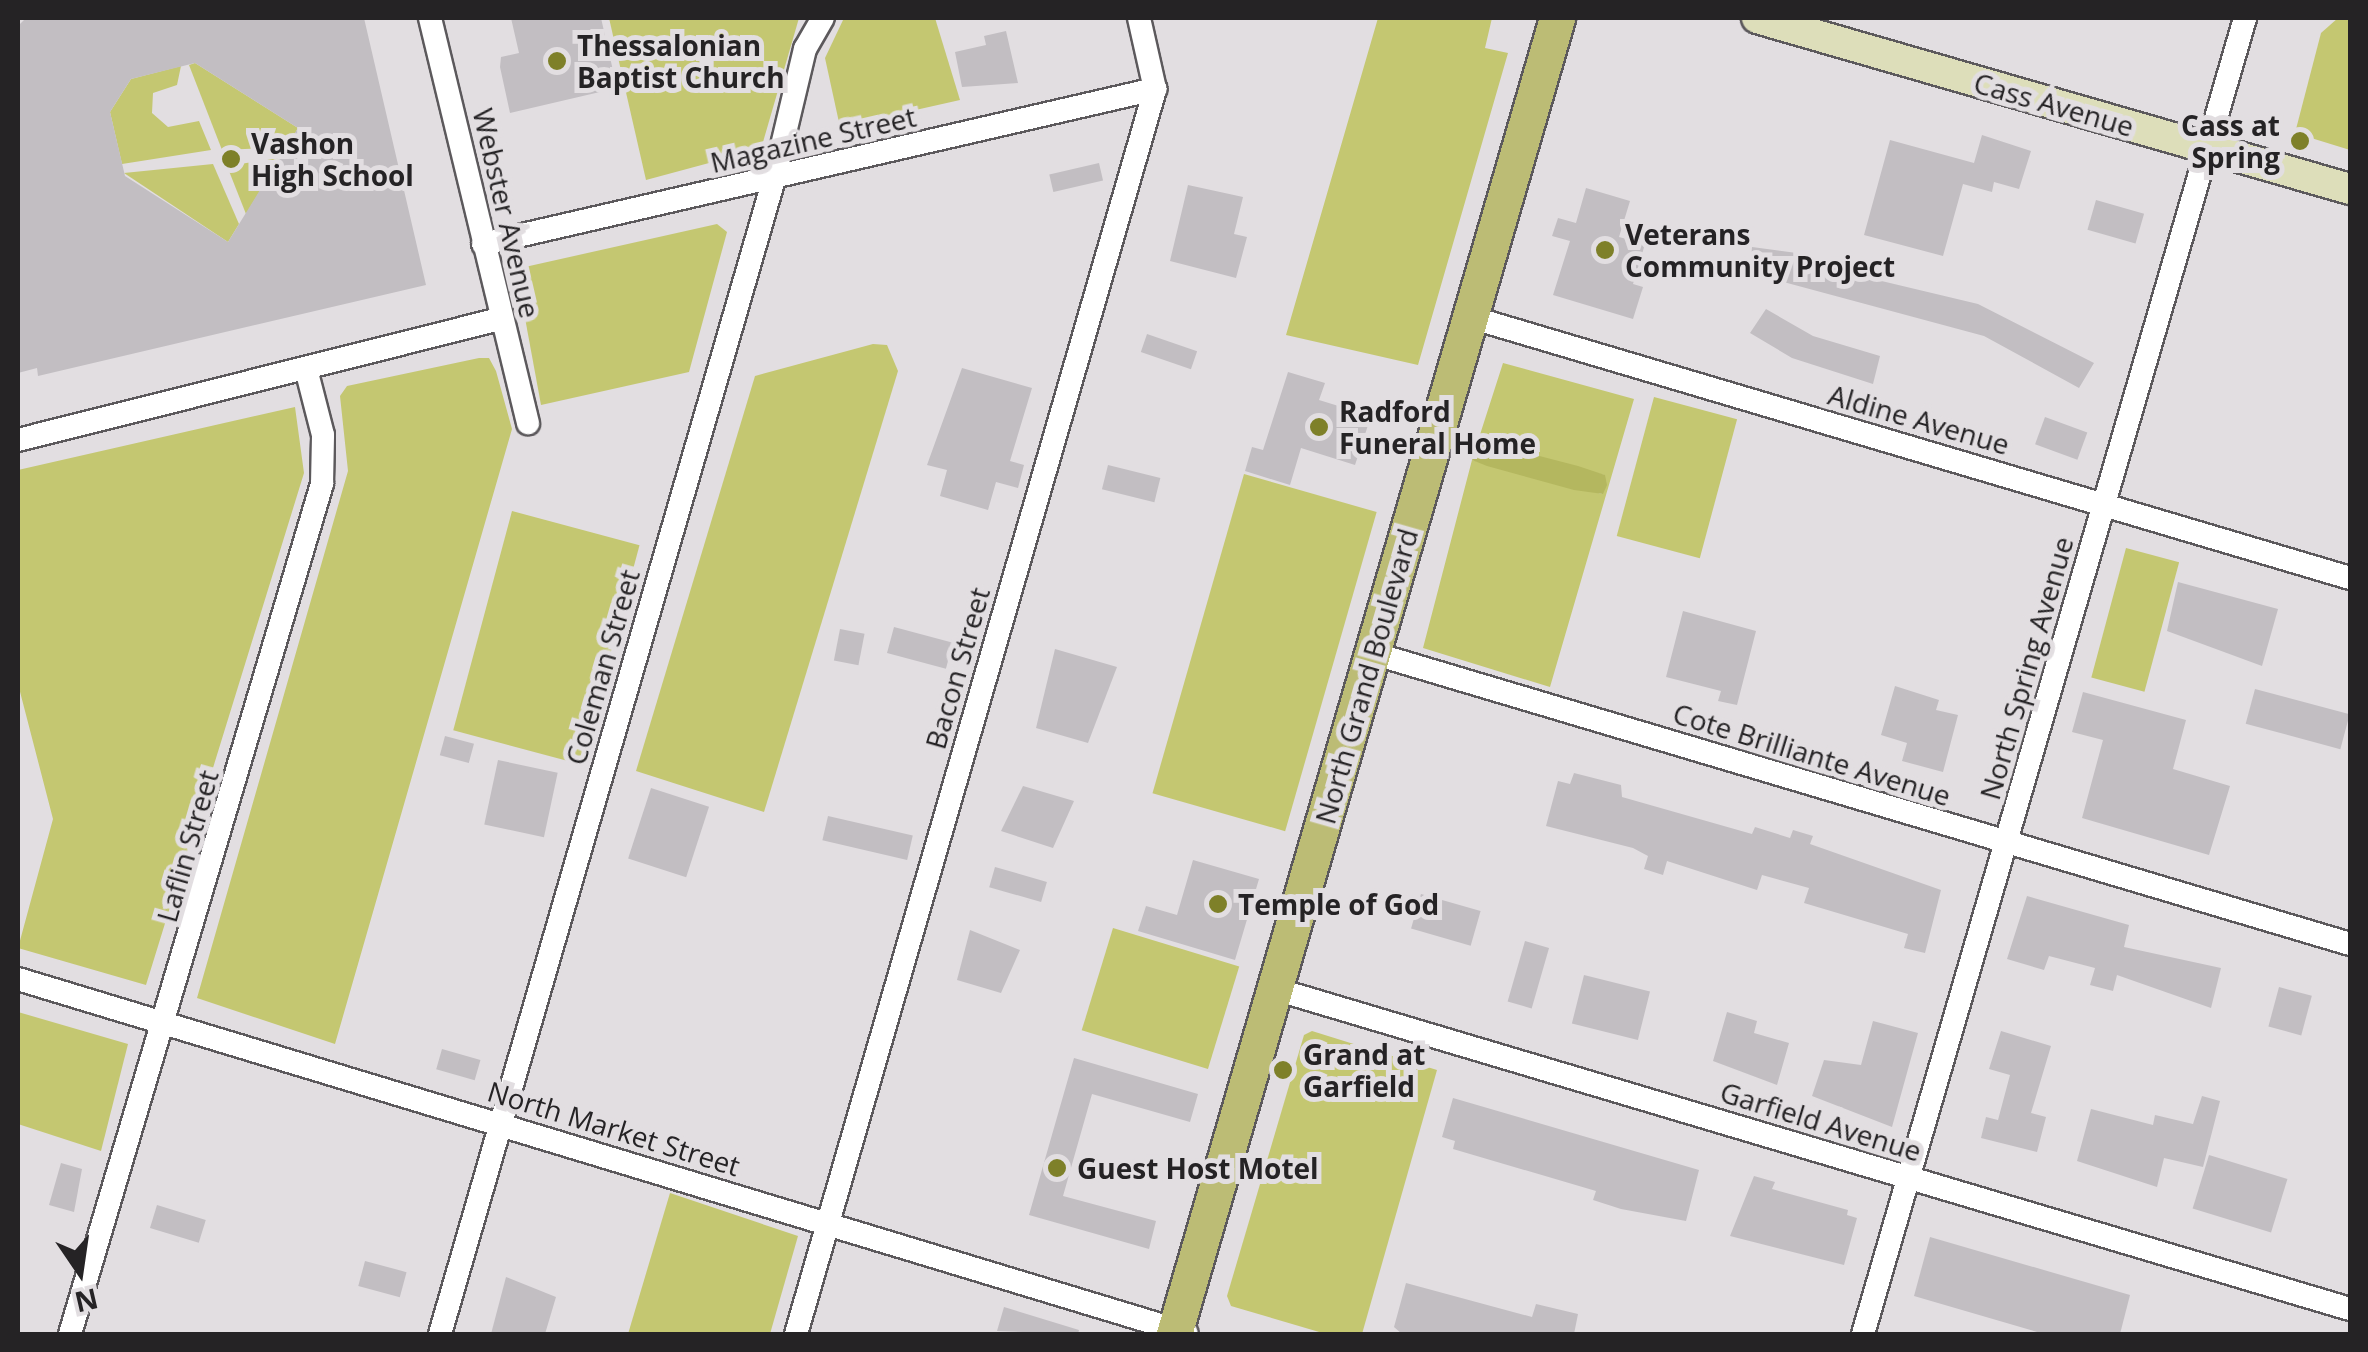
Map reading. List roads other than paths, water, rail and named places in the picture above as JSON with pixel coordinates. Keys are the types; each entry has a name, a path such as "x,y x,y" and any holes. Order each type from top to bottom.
{"main road":[{"name":"North Grand Boulevard","path":"1181,1333 1275,989 1557,18"},
{"name":"Cass Avenue","path":"1757,18 2350,189"}],"street":[{"name":"Webster Avenue","path":"430,18 528,423"},
{"name":"Coleman Street","path":"440,1334 774,179 805,49 823,18"},
{"name":"Bacon Street","path":"796,1334 1155,89 1139,18"},
{"name":"North Spring Avenue","path":"1863,1334 2245,18"},
{"name":"Magazine Street","path":"483,244 1155,89"},
{"name":"Aldine Avenue","path":"1470,318 2350,578"},
{"path":"18,440 501,319"},
{"name":"Laflin Street","path":"70,1334 168,1024 322,484 323,435 306,369"},
{"name":"Cote Brilliante Avenue","path":"1372,653 2350,944"},
{"name":"North Market Street","path":"18,979 1181,1333"},
{"name":"Garfield Avenue","path":"1275,989 2350,1309"}],"place":[{"name":"Thessalonian Baptist Church","path":"557,61"},
{"name":"Cass at Spring","path":"2300,141"},
{"name":"Vashon High School","path":"231,159"},
{"name":"Veterans Community Project","path":"1605,250"},
{"name":"Radford Funeral Home","path":"1319,427"},
{"name":"Temple of God","path":"1218,904"},
{"name":"Grand at Garfield","path":"1283,1070"},
{"name":"Guest Host Motel","path":"1057,1168"}]}
